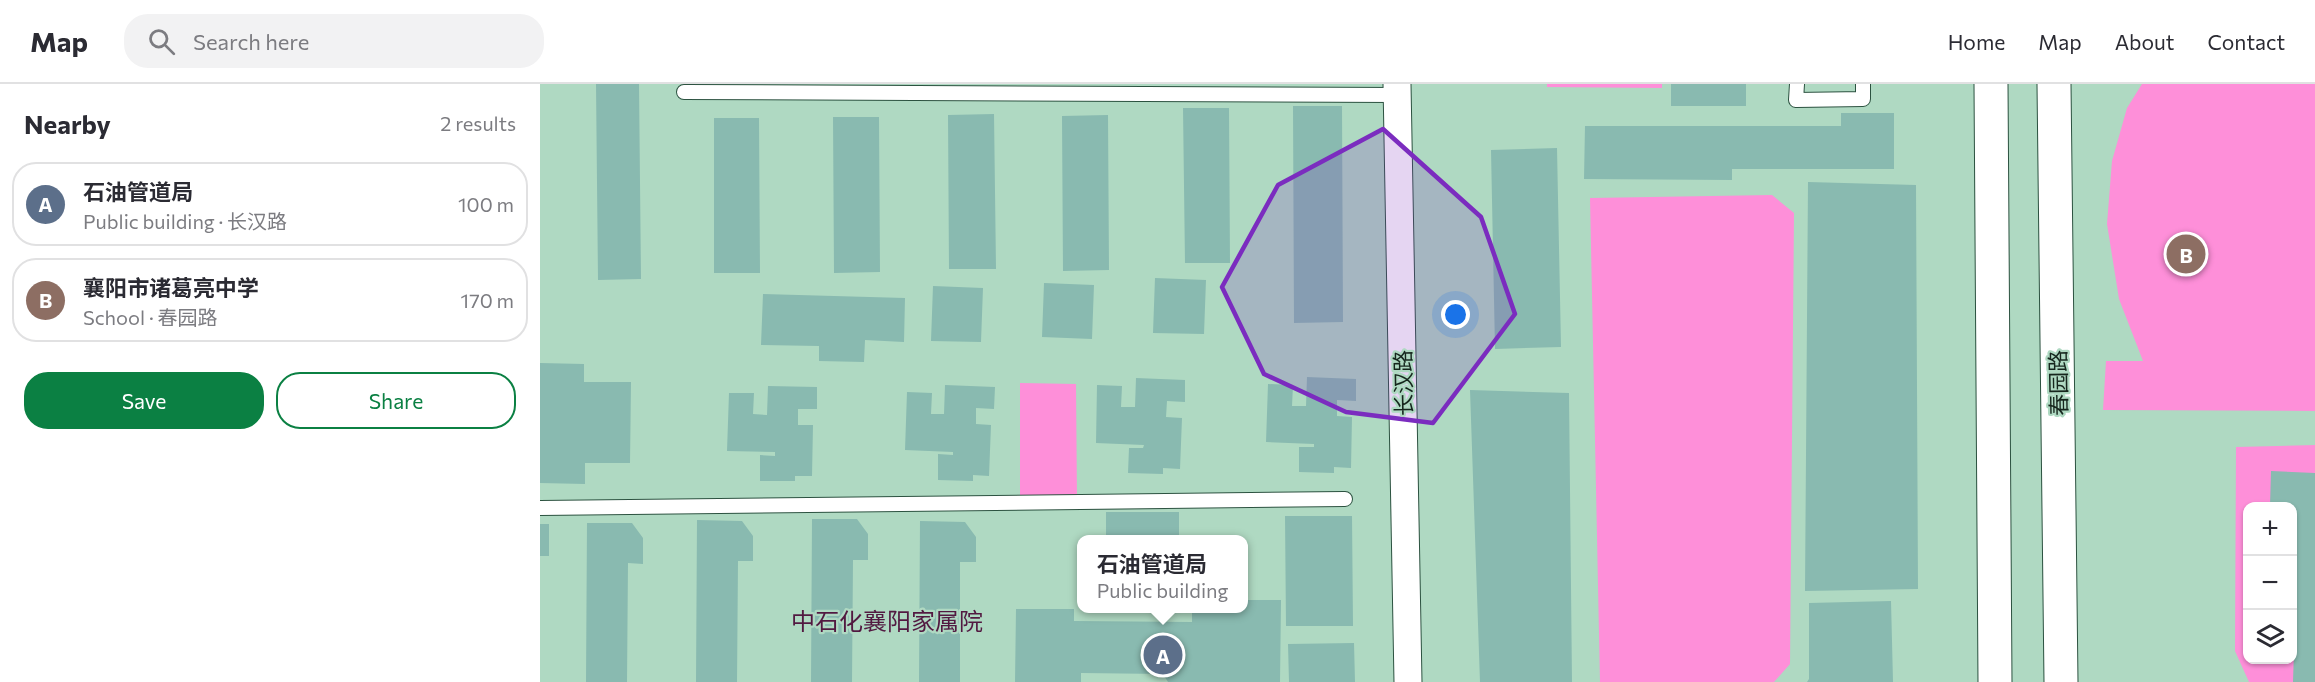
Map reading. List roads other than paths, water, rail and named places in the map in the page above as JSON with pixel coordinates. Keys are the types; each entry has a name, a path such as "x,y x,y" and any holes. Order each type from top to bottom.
{"main road":[{"path":"1991,84 1995,682"},
{"name":"春园路","path":"2055,84 2061,682"}],"street":[{"name":"长汉路","path":"1397,89 1408,682"}],"lane":[{"path":"1797,84 1796,100 1863,99 1863,84"},
{"path":"684,92 1397,89"},
{"path":"540,508 1345,499"}],"place":[{"name":"襄阳市诸葛亮中学","path":"2186,254"},
{"name":"石油管道局","path":"1163,655"}],"district":[{"name":"中石化襄阳家属院","path":"887,620"}]}
